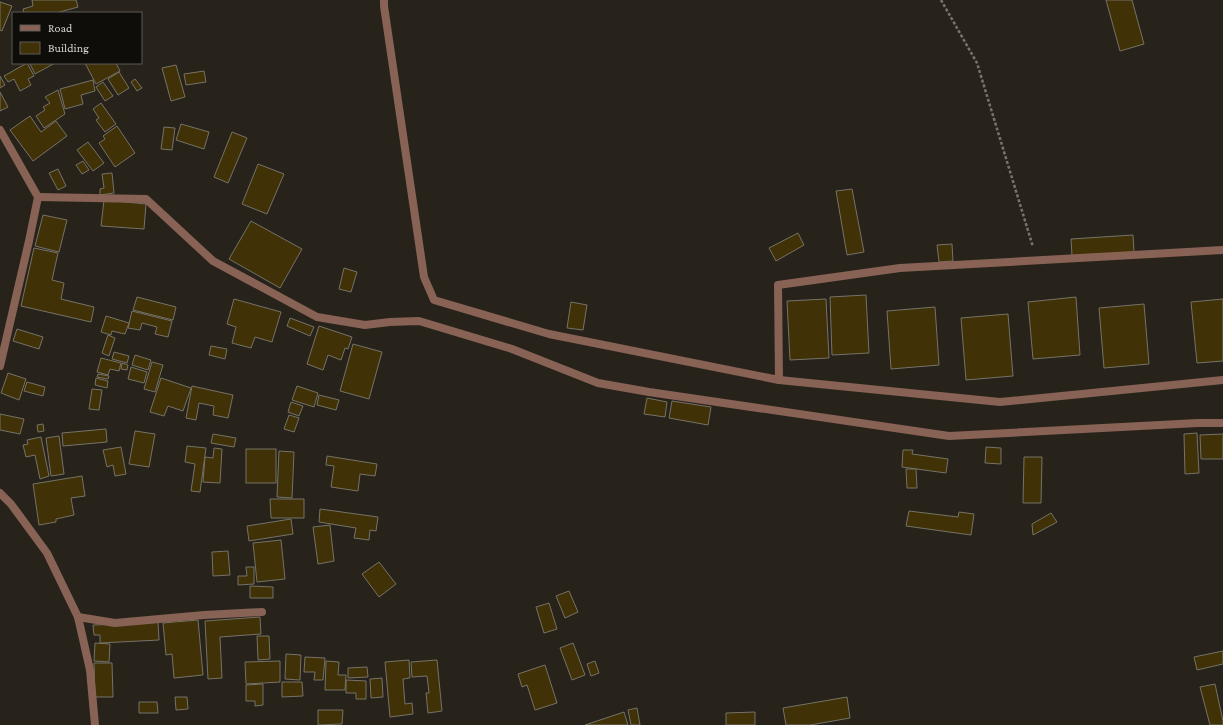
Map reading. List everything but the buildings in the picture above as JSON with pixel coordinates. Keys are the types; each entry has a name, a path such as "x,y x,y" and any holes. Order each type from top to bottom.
{"street":[{"path":"384,0 424,277 434,300 549,334 779,380 1000,402 1223,380"},
{"path":"0,130 38,197 0,366"},
{"path":"38,197 146,199 214,261 317,317 365,325 419,321 512,349 598,383 949,436 1223,423"},
{"path":"779,380 778,285 900,268 1223,250"},
{"path":"0,493 11,504 47,553 78,617 90,670 95,725"},
{"path":"78,617 115,623 204,615 262,612"}],"path":[{"path":"941,0 977,63 1037,261"}]}
